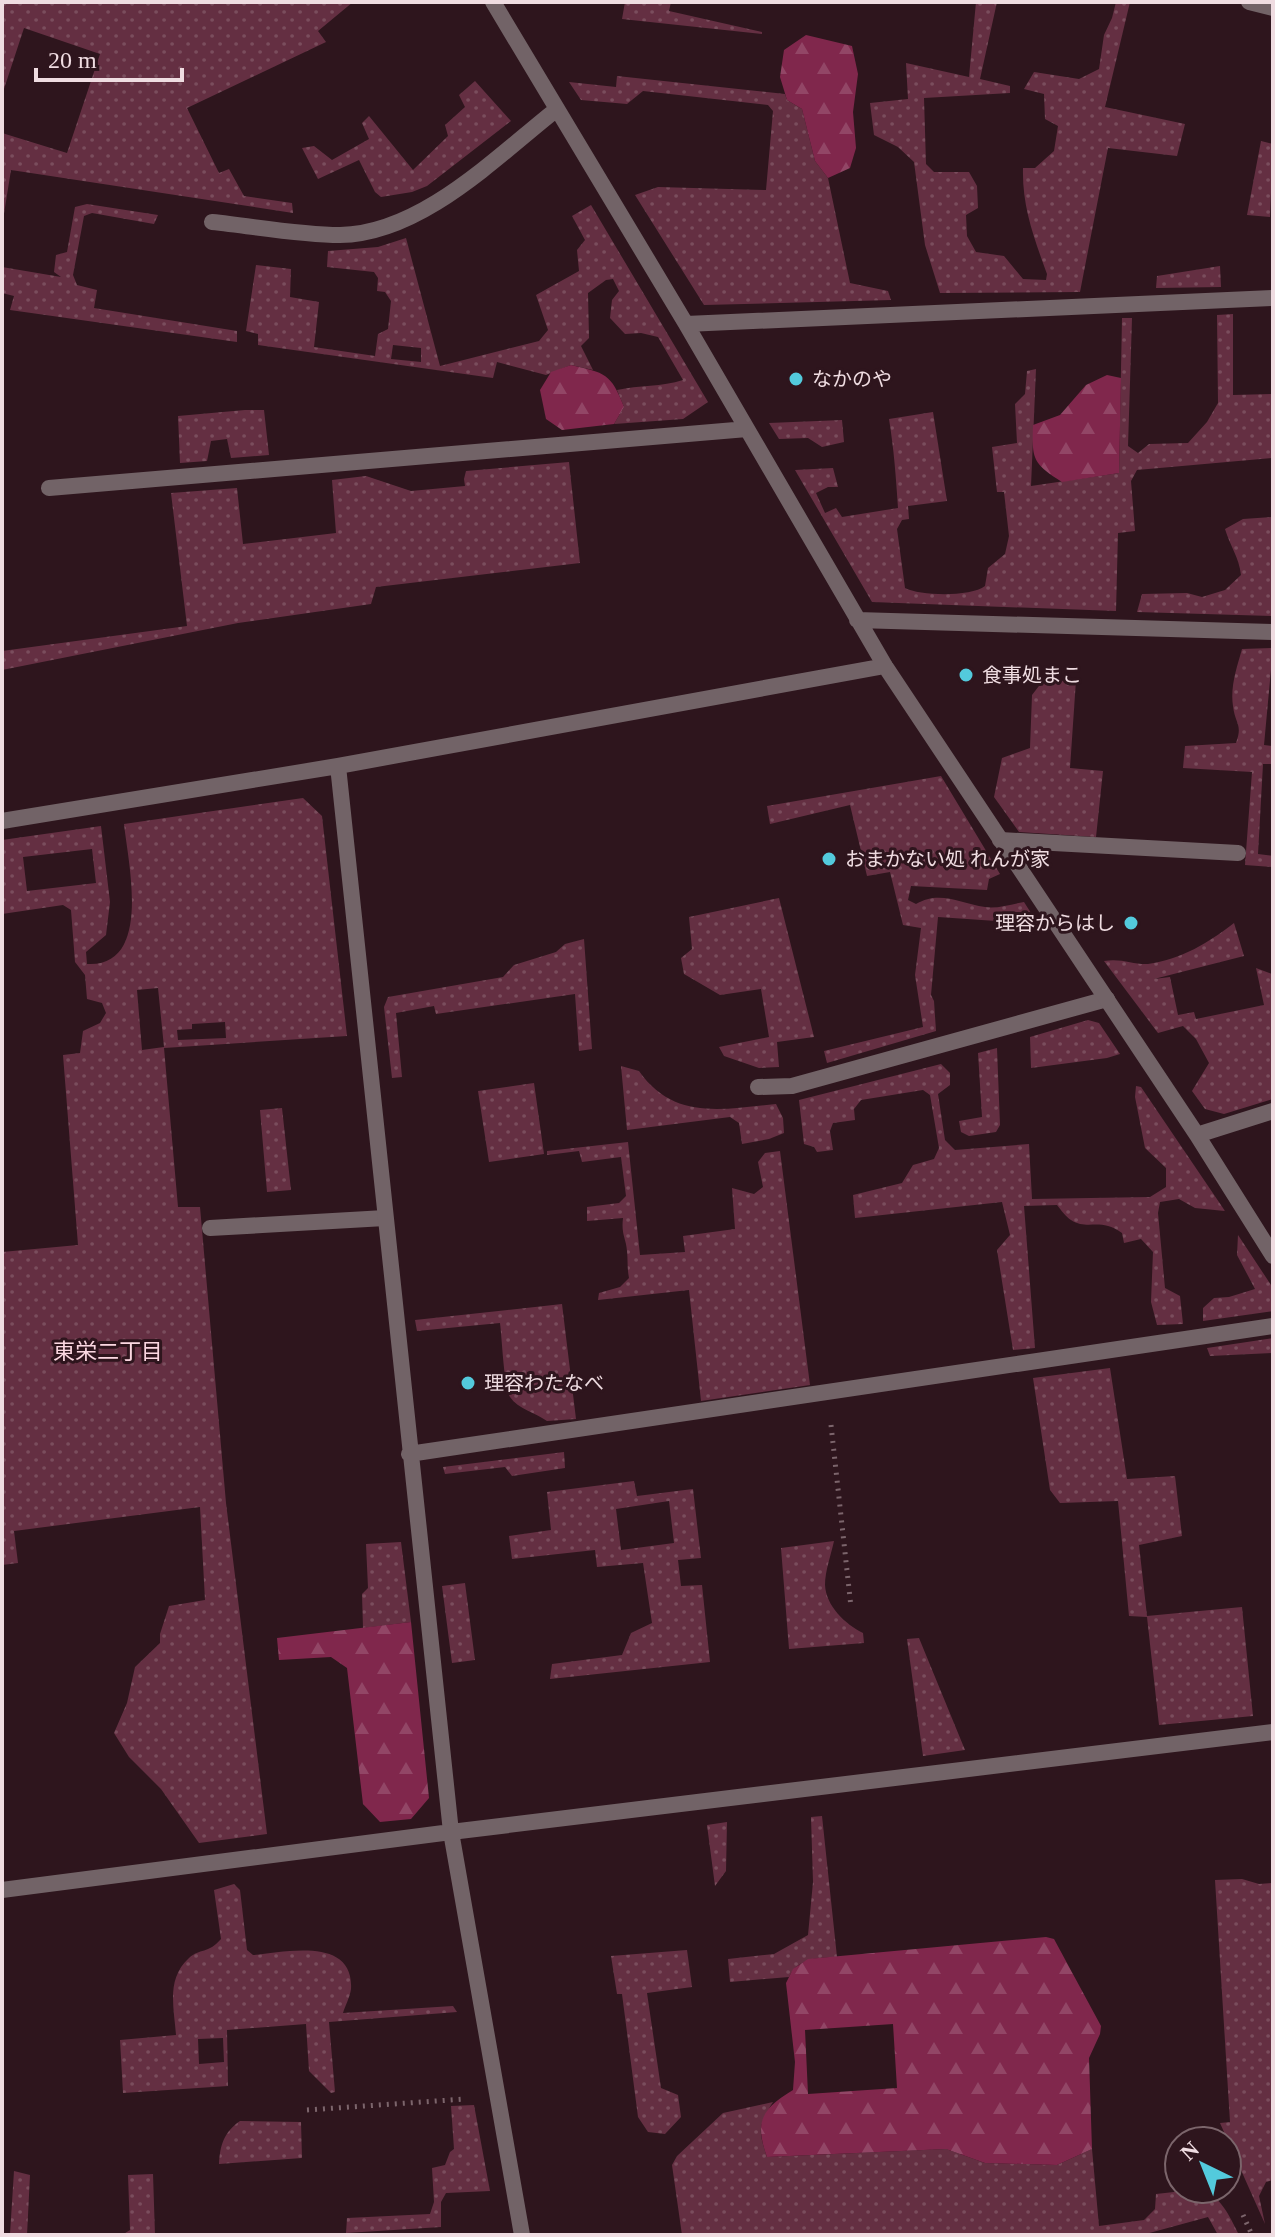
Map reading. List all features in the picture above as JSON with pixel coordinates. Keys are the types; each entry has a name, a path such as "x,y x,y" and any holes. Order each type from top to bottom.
{"street":[{"path":"493,2 686,324 885,666 1197,1135 1273,1256"},
{"path":"1249,2 1273,8"},
{"path":"212,222 341,235 395,225 433,207 557,109"},
{"path":"686,324 1273,298"},
{"path":"49,488 747,429"},
{"path":"857,620 1273,632"},
{"path":"2,821 338,766 885,666"},
{"path":"338,766 451,1832 522,2235"},
{"path":"1000,840 1238,853"},
{"path":"758,1087 792,1086 1107,999"},
{"path":"1197,1135 1273,1111"},
{"path":"210,1228 385,1218"},
{"path":"409,1454 1273,1326"},
{"path":"2,1890 1273,1732"}],"path":[{"path":"827,1392 851,1607"},
{"path":"307,2110 498,2096"},
{"path":"1243,2215 1252,2235"}],"shaded area":[{"path":"2,2 353,2 318,31 326,42 187,108 219,173 229,169 244,196 292,203 293,213 11,170 2,226 2,133 67,153 100,54 24,28 2,95"},
{"path":"625,2 671,2 669,11 762,34 622,19"},
{"path":"976,2 997,2 980,79 1010,86 1010,93 924,98 926,164 934,172 969,172 977,186 978,208 966,215 967,236 976,252 1004,256 1023,279 1046,280 1047,274 1027,209 1023,168 1035,168 1054,151 1058,126 1045,119 1044,94 1024,89 1034,72 1079,79 1099,69 1104,35 1116,2 1130,2 1105,107 1185,124 1177,156 1108,148 1080,292 940,293 925,245 914,162 898,147 874,135 870,103 908,99 906,63 969,77"},
{"path":"617,76 785,94 787,100 802,109 815,161 828,178 850,283 888,291 891,300 704,305 635,195 658,187 766,190 773,111 768,105 643,91 627,104 581,100 569,82 616,87"},
{"path":"475,81 511,121 427,186 412,192 381,197 375,192 359,160 318,179 302,148 314,146 332,160 369,139 362,123 369,116 413,170 448,136 445,125 465,107 459,95"},
{"path":"1261,141 1273,144 1270,217 1247,215"},
{"path":"87,204 158,215 154,224 92,213 84,216 73,275 77,285 97,290 94,308 237,331 237,342 10,310 14,296 2,293 2,267 61,277 54,272 56,255 67,252 75,207"},
{"path":"591,205 708,402 683,419 614,424 624,407 617,390 683,380 658,337 641,333 625,334 610,318 612,300 619,291 613,279 606,280 588,293 589,338 581,346 593,370 571,365 546,375 497,362 493,378 258,345 258,334 246,331 256,265 291,269 290,297 319,302 314,347 375,356 378,334 388,329 391,301 385,292 377,291 378,278 374,272 327,267 328,251 378,247 406,238 440,366 539,341 548,330 536,295 579,271 577,250 585,240 572,216","holes":["393,345 421,348 421,362 391,359"]},
{"path":"1220,266 1221,287 1156,288 1157,276"},
{"path":"1233,314 1233,395 1273,394 1273,458 1137,470 1131,481 1135,531 1118,533 1116,611 872,602 795,470 833,468 838,487 828,487 816,493 825,513 836,508 842,517 898,508 889,419 933,412 947,501 908,506 909,519 902,520 897,529 905,588 922,593 945,594 978,590 985,586 988,568 1005,554 1009,536 1004,492 997,492 992,447 1017,443 1015,404 1025,394 1027,371 1036,369 1031,486 1119,473 1122,318 1132,318 1128,446 1138,453 1149,444 1188,443 1207,422 1218,403 1217,315"},
{"path":"264,410 269,455 231,458 227,439 211,441 207,461 180,463 178,416"},
{"path":"842,420 844,442 822,447 808,438 779,439 769,423"},
{"path":"569,462 580,563 376,587 371,604 238,623 2,670 2,651 187,626 171,493 237,488 243,544 336,533 332,480 366,476 411,491 465,486 466,471"},
{"path":"1273,517 1273,616 1137,612 1142,594 1187,593 1202,597 1225,590 1241,575 1225,529 1243,519"},
{"path":"1273,648 1264,745 1273,746 1273,764 1263,764 1258,854 1273,856 1273,867 1245,865 1252,772 1183,768 1185,746 1236,743 1239,728 1232,692 1242,649"},
{"path":"1076,680 1070,768 1103,771 1096,837 1019,832 994,797 1002,758 1030,748 1032,695 1042,682"},
{"path":"941,776 1000,874 989,879 987,890 911,886 908,900 916,904 941,898 990,907 1024,902 1038,924 938,917 931,995 936,1031 827,1063 824,1051 923,1027 915,975 921,928 903,925 890,872 867,876 850,805 770,824 767,806"},
{"path":"303,798 322,816 347,1036 164,1048 178,1207 200,1207 226,1503 267,1834 199,1843 161,1789 129,1757 114,1733 127,1703 135,1667 160,1643 169,1606 205,1600 200,1507 14,1531 18,1563 2,1565 2,1252 78,1245 63,1055 80,1053 83,1031 100,1023 106,1013 102,1003 87,999 85,975 75,962 71,910 63,905 2,914 2,840 101,826 110,902 106,935 86,952 87,964 108,961 121,949 129,931 131,886 124,824","holes":["92,849 96,883 27,891 23,857","158,988 164,1047 142,1050 137,990","225,1022 226,1038 178,1040 177,1030 192,1029 192,1024"]},
{"path":"779,898 814,1037 777,1042 779,1067 759,1068 724,1056 719,1047 769,1037 761,989 720,995 684,974 681,958 692,949 689,917"},
{"path":"1234,923 1244,956 1154,979 1170,977 1178,1015 1194,1012 1196,1019 1264,1005 1256,968 1272,974 1273,1099 1224,1114 1205,1109 1192,1091 1209,1063 1196,1039 1183,1026 1158,1033 1104,961 1148,964 1172,959 1205,943"},
{"path":"584,939 592,1049 579,1051 575,994 436,1014 434,1006 396,1013 402,1077 392,1078 384,1007 388,997 503,977 514,965 556,952 565,944"},
{"path":"1088,1020 1099,1023 1120,1054 1031,1068 1030,1037"},
{"path":"997,1048 1000,1125 996,1132 969,1136 961,1132 959,1121 982,1117 978,1053"},
{"path":"941,1064 950,1073 950,1085 938,1094 945,1140 955,1150 1029,1144 1032,1199 1150,1197 1166,1187 1166,1168 1145,1148 1135,1097 1136,1086 1141,1087 1225,1211 1195,1208 1179,1199 1160,1202 1158,1213 1165,1288 1180,1296 1183,1324 1157,1325 1151,1302 1153,1252 1141,1239 1124,1243 1122,1233 1114,1228 1077,1223 1057,1205 1024,1206 1035,1348 1013,1350 997,1250 1010,1235 1002,1202 855,1218 853,1195 902,1183 913,1165 934,1159 939,1148 930,1095 923,1090 861,1100 854,1109 855,1120 833,1123 830,1131 833,1150 817,1152 814,1147 804,1144 799,1100"},
{"path":"621,1066 639,1071 653,1087 684,1105 719,1109 776,1104 783,1118 784,1133 742,1144 739,1123 730,1117 627,1130"},
{"path":"534,1083 544,1154 489,1162 478,1091"},
{"path":"282,1108 291,1190 267,1192 260,1110"},
{"path":"628,1142 640,1255 685,1252 683,1236 735,1229 732,1188 754,1194 763,1187 758,1162 765,1153 780,1151 810,1385 701,1401 689,1290 598,1300 599,1293 620,1287 629,1278 623,1218 587,1221 587,1207 619,1203 626,1196 621,1157 582,1162 579,1151 547,1155 547,1151"},
{"path":"1238,1235 1273,1288 1273,1311 1203,1321 1203,1308 1214,1298 1255,1289 1237,1255"},
{"path":"562,1304 576,1419 547,1421 513,1401 505,1374 500,1323 417,1331 415,1320"},
{"path":"1273,1338 1273,1353 1210,1356 1207,1348"},
{"path":"1110,1368 1127,1479 1175,1476 1182,1536 1139,1545 1147,1616 1242,1607 1253,1716 1159,1725 1147,1617 1129,1616 1118,1501 1060,1503 1050,1490 1033,1378"},
{"path":"564,1452 565,1468 512,1476 505,1467 445,1474 443,1467"},
{"path":"634,1481 637,1496 693,1489 701,1558 678,1560 681,1586 702,1585 710,1662 550,1679 552,1664 622,1655 631,1633 652,1623 643,1563 597,1567 595,1550 512,1559 509,1536 551,1530 547,1492","holes":["669,1501 674,1543 621,1550 616,1509"]},
{"path":"834,1541 826,1574 826,1593 838,1614 863,1633 864,1643 789,1649 781,1548"},
{"path":"401,1542 411,1622 363,1628 362,1594 368,1588 366,1544"},
{"path":"465,1583 475,1660 452,1663 442,1586"},
{"path":"919,1638 965,1750 923,1756 907,1639"},
{"path":"822,1816 837,1957 804,1962 789,1977 730,1982 728,1959 774,1954 808,1935 813,1882 811,1817"},
{"path":"727,1822 726,1871 715,1886 707,1825"},
{"path":"1215,1880 1273,1883 1273,2180 1266,2182 1259,2196 1265,2224 1243,2175 1243,2125 1220,2123 1230,2122"},
{"path":"234,1884 240,1890 247,1950 253,1955 315,1951 330,1954 341,1961 349,1972 351,1989 343,2013 453,2006 457,2012 329,2022 335,2092 331,2093 309,2071 306,2024 227,2030 228,2086 123,2093 120,2040 176,2035 173,1994 177,1975 189,1958 221,1939 214,1890","holes":["223,2038 224,2062 199,2064 198,2039"]},
{"path":"687,1950 692,1987 647,1993 661,2088 678,2095 681,2117 665,2134 648,2132 638,2117 622,1994 617,1994 611,1956"},
{"path":"773,2102 761,2128 767,2157 946,2149 985,2163 1057,2165 1092,2149 1099,2226 1144,2220 1155,2209 1156,2194 1163,2193 1163,2205 1221,2205 1239,2235 1218,2235 1208,2217 1142,2235 682,2235 672,2165 677,2156 723,2113"},
{"path":"474,2105 490,2191 446,2193 441,2202 441,2227 346,2233 347,2218 430,2214 434,2202 432,2168 445,2165 454,2149 451,2106"},
{"path":"240,2121 301,2122 302,2158 219,2164 224,2140"},
{"path":"14,2171 30,2175 27,2235 10,2234"},
{"path":"153,2174 155,2235 122,2235 130,2230 128,2175"}],"green space":[{"path":"806,35 852,46 858,74 853,112 856,148 850,168 828,178 815,161 802,109 787,100 780,77 784,50"},
{"path":"571,365 605,376 615,387 624,407 614,424 562,430 546,419 540,390 551,372"},
{"path":"1107,375 1121,378 1119,473 1062,482 1039,465 1034,453 1033,425 1060,415 1086,385"},
{"path":"411,1622 429,1798 411,1819 380,1822 363,1804 347,1668 331,1657 279,1660 277,1638"},
{"path":"1046,1937 1054,1939 1101,2026 1089,2058 1092,2149 1057,2165 985,2163 946,2149 767,2157 761,2134 764,2117 774,2103 793,2090 795,2062 786,1983 793,1969 808,1959","holes":["893,2024 897,2088 808,2094 805,2030"]}],"place":[{"name":"なかのや","path":"796,379"},
{"name":"食事処まこ","path":"966,675"},
{"name":"おまかない処 れんが家","path":"829,859"},
{"name":"理容からはし","path":"1131,923"},
{"name":"理容わたなべ","path":"468,1383"}],"district":[{"name":"東栄二丁目","path":"108,1351"}]}
